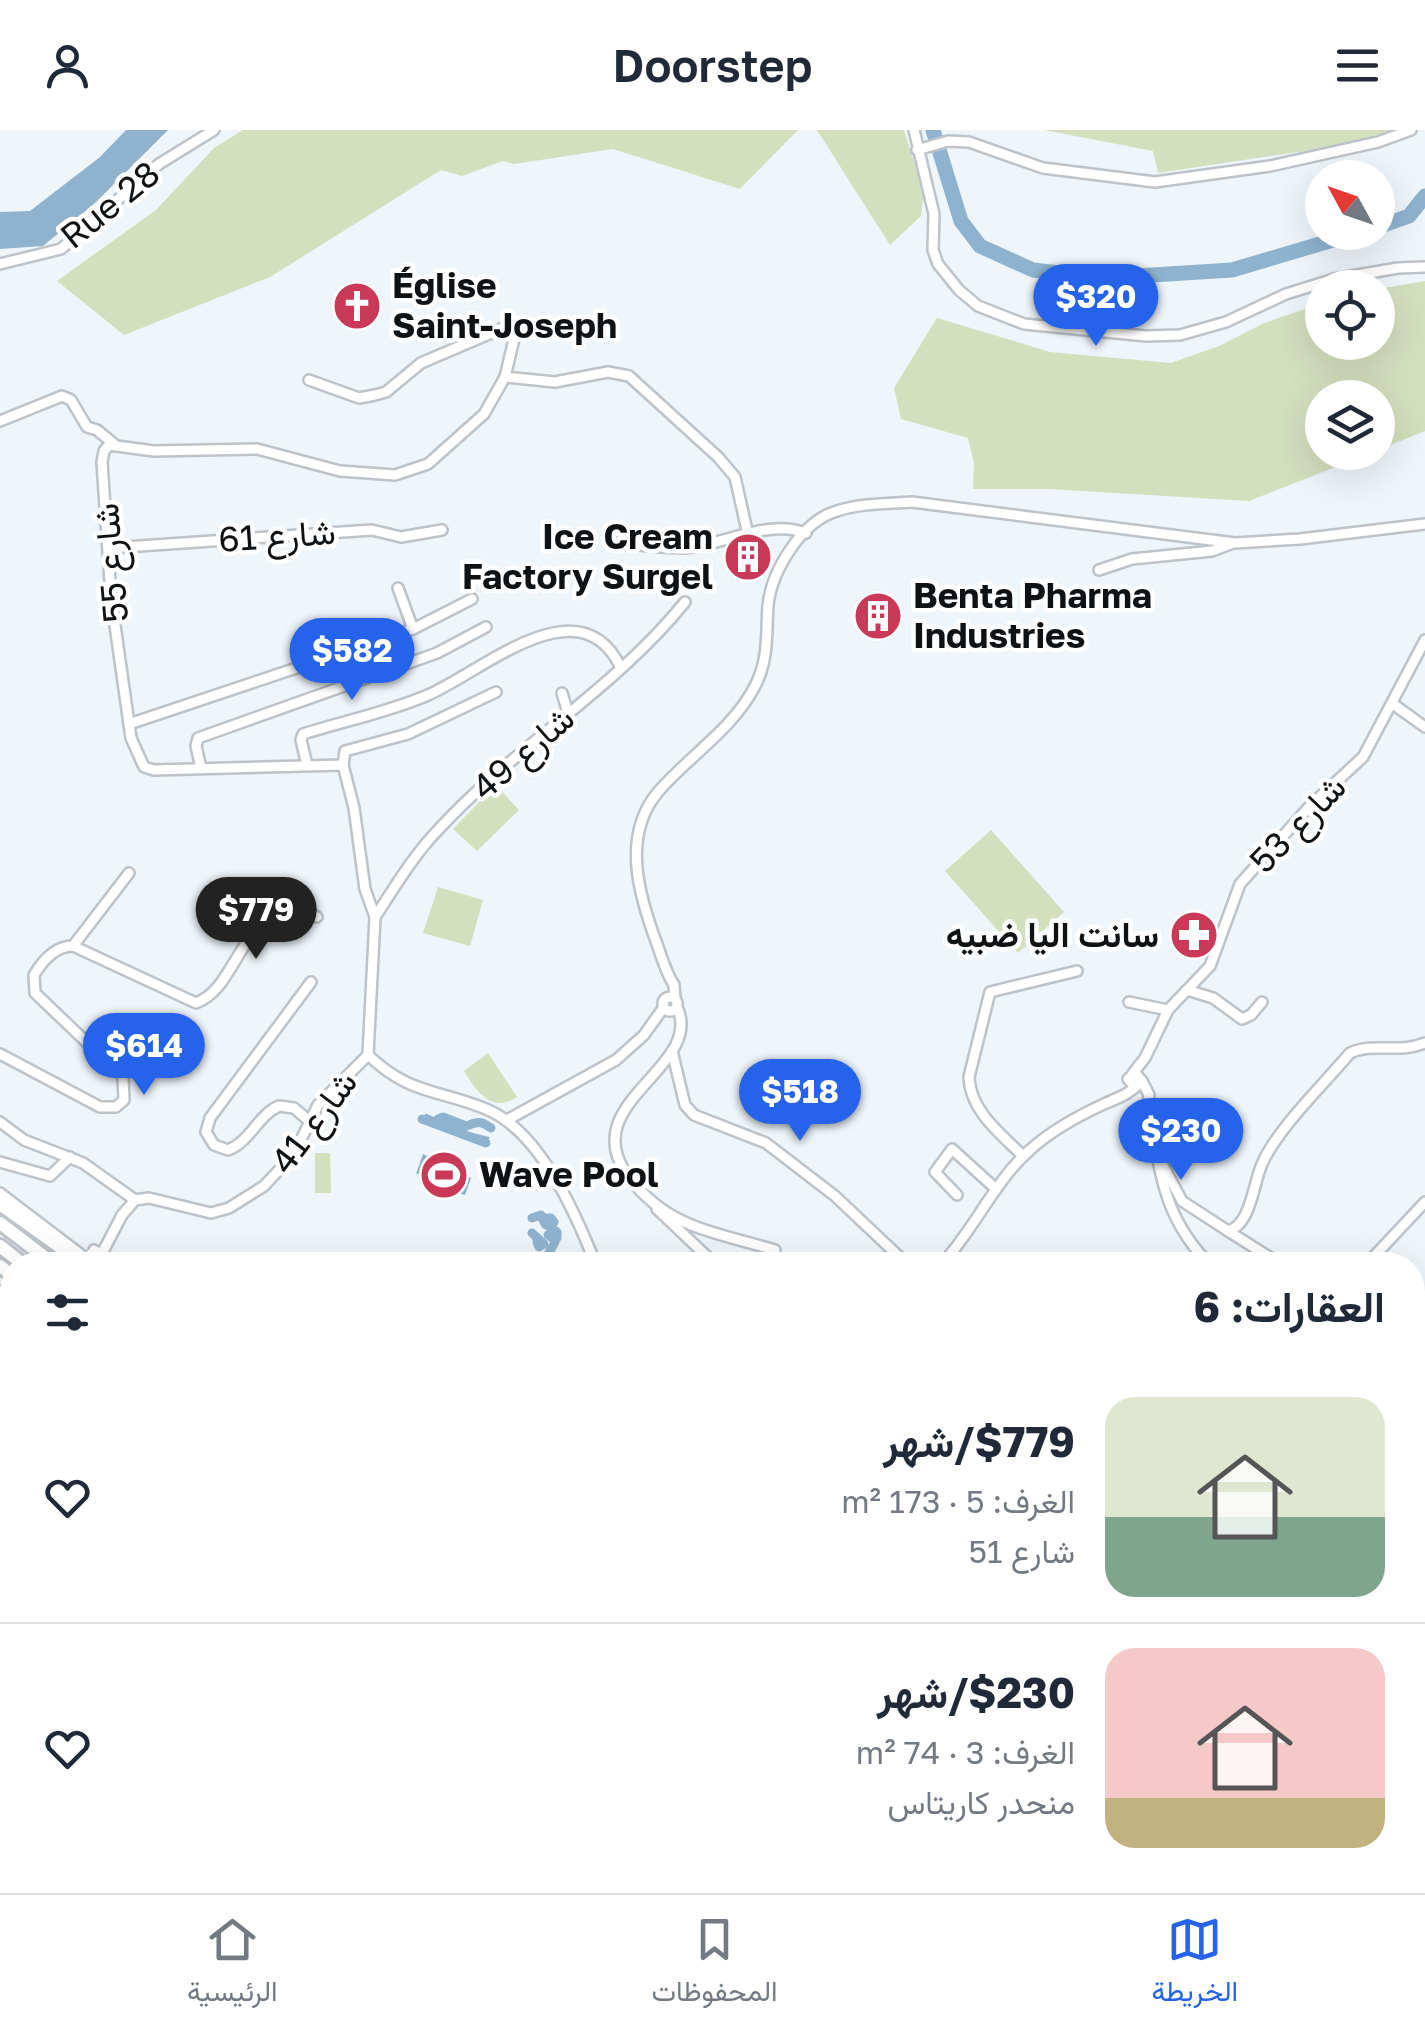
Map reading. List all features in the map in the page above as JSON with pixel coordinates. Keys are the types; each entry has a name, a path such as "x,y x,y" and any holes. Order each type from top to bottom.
{"highway":[{"path":"0,1204 77,1252"},
{"path":"0,1224 38,1252"}],"street":[{"name":"Rue 28","path":"0,264 61,249 159,164 214,130"},
{"path":"914,130 934,214 938,264 958,290 978,306 1024,324 1146,336 1180,335 1226,322 1286,294 1334,279 1425,267"},
{"path":"917,150 948,141 969,142 1043,168 1155,182 1270,166 1378,142 1411,130"},
{"path":"0,422 62,396 72,400 87,427 114,444 154,451 257,449 340,472 396,475 428,464 484,414 505,377 516,337 506,328 421,363 386,392 376,395 359,398 309,380"},
{"path":"505,377 555,382 608,372 630,376 735,477 748,535"},
{"name":"شارع 55","path":"114,444 105,449 102,462 111,598 129,724 144,767 154,770 343,765"},
{"path":"701,1252 648,1200 621,1168 616,1156 614,1131 672,1051 679,1025 671,1005 671,980 639,892 636,850 644,816 659,790 735,716 755,686 767,650 772,582 780,565 806,533 837,510 912,502 1235,542 1300,540 1425,524"},
{"path":"612,543 682,548 781,527 806,533"},
{"name":"شارع 61","path":"110,548 372,530 401,537 442,530"},
{"path":"1099,570 1132,559 1212,551 1235,542"},
{"path":"398,588 414,629"},
{"path":"129,724 414,629 472,599"},
{"name":"شارع 49","path":"375,917 438,829 655,639 686,602"},
{"path":"201,768 198,738 437,653 486,628"},
{"path":"307,765 303,734 428,695 540,636 563,631 590,634 607,646 621,668"},
{"name":"شارع 53","path":"1106,1103 1124,1098 1137,1084 1168,1010 1216,955 1234,898 1246,876 1310,806 1364,757 1425,640"},
{"path":"496,692 408,734 345,751 343,765 354,808 365,888 375,917 368,1055 406,1086 488,1110 507,1120 528,1141 549,1172 590,1252"},
{"path":"562,693 568,714"},
{"path":"1393,704 1425,727"},
{"path":"74,946 129,873"},
{"path":"0,1054 100,1106 111,1108 121,1104 125,1092 123,1078 43,1004 34,987 34,975 46,958 64,946 74,946 196,1003 216,988 239,952 270,919 302,910 317,917"},
{"path":"1023,1156 981,1113 970,1090 969,1078 990,992 1078,971"},
{"path":"308,1120 294,1108 279,1106 266,1114 242,1142 228,1150 214,1146 206,1132 210,1118 311,982"},
{"path":"1186,990 1213,998 1242,1018 1251,1016 1262,1002"},
{"path":"1129,1002 1168,1010"},
{"path":"507,1120 616,1060 671,1005"},
{"path":"1228,1231 1243,1221 1269,1150 1350,1053 1363,1048 1405,1050 1425,1043"},
{"path":"672,1051 685,1105 694,1115 766,1143 835,1196 894,1252"},
{"name":"شارع 41","path":"135,1200 154,1199 202,1212 229,1208 281,1171 324,1098 368,1055"},
{"path":"1137,1084 1150,1095 1148,1106 1162,1186 1175,1221 1198,1252"},
{"name":"شارع 53","path":"952,1252 1023,1156 1048,1135 1137,1084"},
{"path":"0,1122 24,1140 70,1156 135,1200 98,1252"},
{"path":"957,1195 936,1172 952,1149 996,1189"},
{"path":"1157,1154 1182,1201 1261,1252"},
{"path":"0,1162 50,1176 70,1156"},
{"path":"0,1193 80,1252"},
{"path":"648,1200 689,1225 776,1250"},
{"path":"1378,1252 1425,1202"}],"green space":[{"path":"243,130 798,130 740,189 613,149 514,164 503,161 462,176 441,170 270,277 124,335 57,281 156,210 214,148"},
{"path":"817,130 904,130 924,193 921,216 890,245"},
{"path":"1044,130 1398,130 1371,141 1158,173 1153,151"},
{"path":"1425,281 1425,431 1395,443 1395,380 1305,380 1305,470 1328,470 1249,501 1048,489 973,489 974,463 968,438 901,419 894,388 937,318 1050,352 1171,363 1305,309 1305,360 1395,360 1395,286"},
{"path":"496,785 519,810 477,851 453,829"},
{"path":"991,830 1064,912 1018,953 945,871"},
{"path":"438,887 483,900 470,946 423,933"},
{"path":"488,1053 517,1097 508,1102 486,1098 464,1071"},
{"path":"315,1153 330,1153 331,1193 315,1193"}],"water":[{"path":"126,130 168,130 95,203 43,246 0,249 0,212 30,211 100,157"},
{"name":"Wave Pool","path":"423,1154 471,1178 465,1195 440,1191 422,1173 416,1174"}],"waterway":[{"path":"933,130 961,221 980,246 1033,270 1104,278 1232,270 1305,248"},
{"path":"1395,221 1409,216 1425,196"},
{"path":"426,1115 488,1138"},
{"path":"438,1119 443,1117 466,1126 481,1123 491,1128"},
{"path":"422,1119 486,1143"},
{"path":"445,1125 466,1130"},
{"path":"472,1135 487,1141"},
{"path":"532,1218 541,1215 548,1226"},
{"path":"545,1223 545,1218 551,1218 554,1222 550,1226"},
{"path":"545,1223 545,1219 550,1219 550,1226"},
{"path":"548,1226 557,1232 556,1240"},
{"path":"554,1232 556,1240 555,1240 548,1235 554,1232"},
{"path":"532,1233 544,1244 539,1247 537,1242"},
{"path":"549,1252 556,1240"}],"place":[{"name":"Église Saint-Joseph","path":"357,306"},
{"name":"Ice Cream Factory Surgel","path":"748,557"},
{"name":"Benta Pharma Industries","path":"878,616"},
{"name":"سانت اليا ضبيه","path":"1194,935"},
{"name":"Wave Pool","path":"444,1175"}]}
